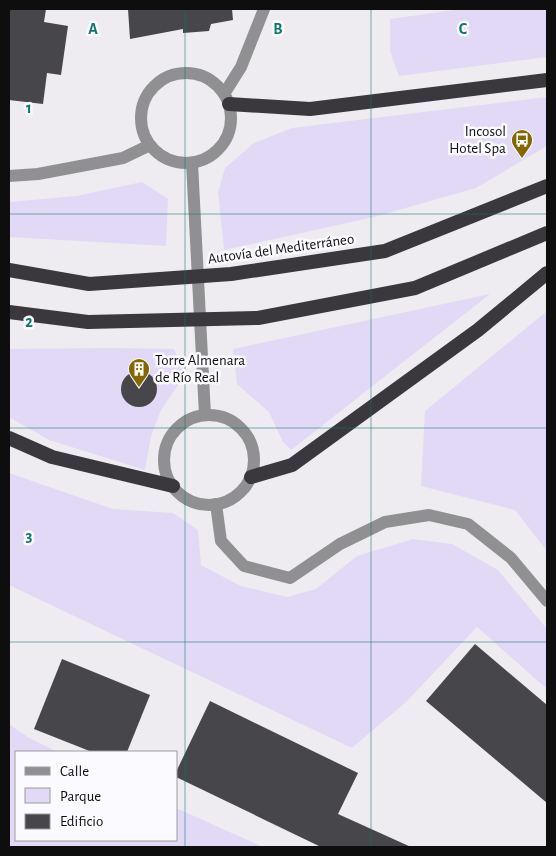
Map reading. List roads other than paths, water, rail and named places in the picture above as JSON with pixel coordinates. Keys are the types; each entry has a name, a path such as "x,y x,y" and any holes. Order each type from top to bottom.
{"highway":[{"path":"226,99 310,110 547,80"},
{"name":"Autovía del Mediterráneo","path":"9,270 90,284 231,274 366,254 385,251 547,186"},
{"path":"9,312 88,322 258,318 415,288 547,233"},
{"path":"251,477 292,465 478,330 547,273"},
{"path":"9,438 52,457 173,486"}],"street":[{"path":"226,99 264,9"},
{"path":"188,73 202,77 214,83 226,99 231,117 230,130 224,142 211,156 192,162 181,163 169,160 150,145 143,132 141,118 144,104 150,92 160,82 174,75 188,73"},
{"path":"9,176 38,174 123,158 150,145"},
{"path":"192,162 205,415"},
{"path":"205,415 220,416 234,422 245,433 252,447 254,462 251,477 243,490 230,500 216,504 203,504 192,501 173,486 167,474 164,461 171,435 192,418 205,415"},
{"path":"216,504 221,541 244,566 290,578 340,544 385,522 429,515 468,524 511,558 547,601"}],"place":[{"name":"Incosol Hotel Spa","path":"522,159"},
{"name":"Torre Almenara de Río Real","path":"139,388"}]}
